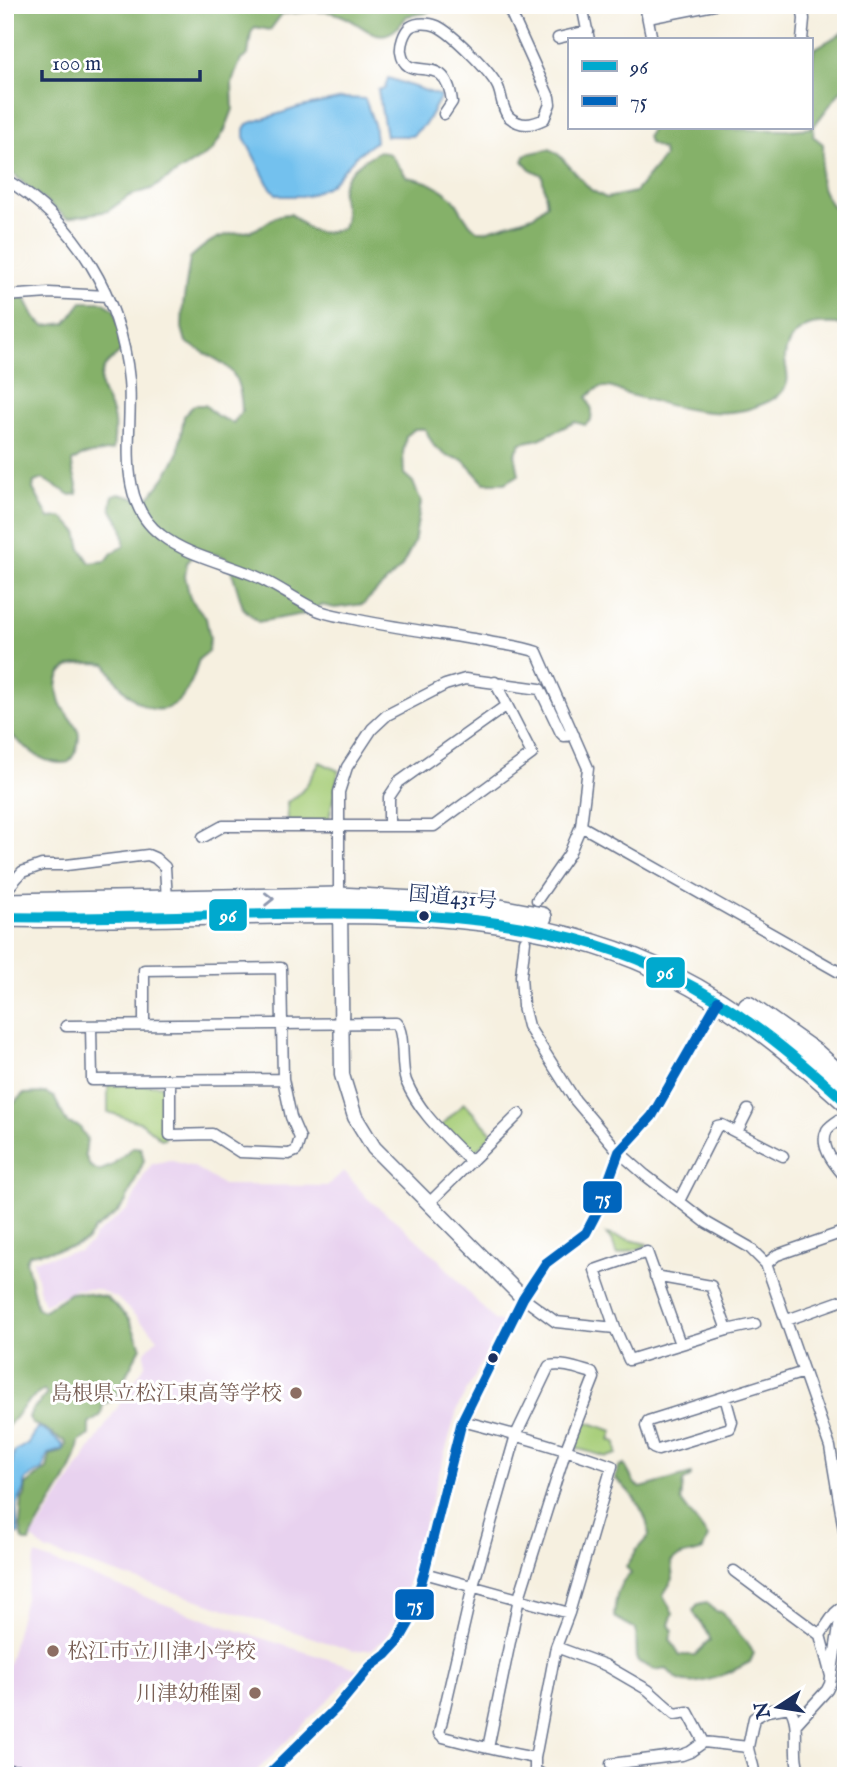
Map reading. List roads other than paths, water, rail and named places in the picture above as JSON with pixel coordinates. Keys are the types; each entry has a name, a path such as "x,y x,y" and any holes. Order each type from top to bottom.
{"highway":[{"name":"国道431号","path":"6,896 340,905 526,926 634,958 675,976 770,1036 846,1102"},
{"name":"国道431号","path":"5,917 340,905 473,904 529,914 581,927 641,947 725,990 778,1025 846,1081"}],"street":[{"path":"444,114 452,102 450,88 444,76 436,71 414,69 405,62 401,50 403,37 410,27 422,23 437,26 480,63 497,86 507,115 519,124 532,125 544,119 550,97 511,13 504,5"},
{"path":"558,38 589,36 582,5"},
{"path":"645,5 652,38"},
{"path":"648,18 714,5"},
{"path":"802,5 802,38"},
{"path":"5,179 44,207 71,234 107,296 117,323 129,380 130,473 138,505 147,522 160,534 177,545 269,581 315,610 351,619 537,652 588,768 581,826 569,854 537,900"},
{"path":"5,296 49,293 107,296"},
{"path":"574,735 564,736 561,733 540,689 465,679 444,685 387,715 372,729 347,766 339,792 342,1075 355,1117 374,1148 523,1298 556,1322 615,1328"},
{"path":"203,837 223,827 434,826 532,754 495,682"},
{"path":"389,825 390,797 399,782 506,705"},
{"path":"581,826 846,976"},
{"path":"6,896 22,872 42,865 66,865 148,855 164,867 167,900"},
{"path":"525,941 521,976 523,1006 528,1026 575,1100 619,1152 706,1223 749,1247 766,1264 830,1447 846,1541"},
{"path":"144,1024 144,970 281,968 283,1079 300,1138 298,1148 289,1154 240,1152 212,1134 170,1135 170,1081"},
{"path":"274,1774 337,1707 371,1666 398,1642 409,1623 462,1421 523,1298 552,1257 586,1233 597,1212 619,1152 652,1116 718,1001"},
{"path":"66,1026 393,1023 398,1025 401,1031 404,1075 412,1096 427,1116 471,1162"},
{"path":"91,1026 92,1080 283,1079"},
{"path":"737,1132 748,1110"},
{"path":"429,1203 519,1114"},
{"path":"846,1115 829,1127 825,1140 831,1158 846,1178"},
{"path":"679,1201 717,1126 722,1125 783,1156"},
{"path":"766,1264 777,1255 846,1231"},
{"path":"680,1345 647,1252 595,1270 629,1360 755,1324"},
{"path":"655,1276 711,1286 727,1330"},
{"path":"787,1320 846,1298"},
{"path":"488,1748 519,1598 566,1449 594,1378 592,1373 558,1364 546,1368 516,1435 473,1586 439,1733 443,1737 488,1748 535,1758"},
{"path":"725,1397 732,1422 730,1428 657,1451 653,1448 646,1426 648,1421 804,1372"},
{"path":"462,1421 566,1449 612,1466 569,1613 556,1647 535,1758 535,1770 544,1776"},
{"path":"734,1571 820,1635 831,1676"},
{"path":"424,1573 569,1613"},
{"path":"820,1635 844,1604"},
{"path":"796,1724 827,1690 844,1604"},
{"path":"556,1647 605,1665 648,1690 675,1714 688,1712 704,1742"},
{"path":"754,1776 755,1767 749,1757 748,1746 752,1721 759,1713 789,1707 796,1724 796,1757 802,1776"},
{"path":"611,1764 681,1755 704,1742 748,1746"},
{"path":"5,1770 28,1771"}],"water":[{"path":"388,78 441,96 426,123 412,136 386,136 378,90 385,88"},
{"path":"343,98 365,99 374,124 376,141 357,155 330,185 307,196 276,194 244,137 247,124 297,108"},
{"path":"37,1428 44,1430 63,1445 62,1450 48,1454 43,1469 25,1482 16,1509 19,1534 14,1535 5,1532 5,1470 12,1464 14,1452 28,1443"}],"place":[{"name":"島根県立松江東高等学校","path":"296,1393"},
{"name":"松江市立川津小学校","path":"53,1651"},
{"name":"川津幼稚園","path":"255,1693"}]}
